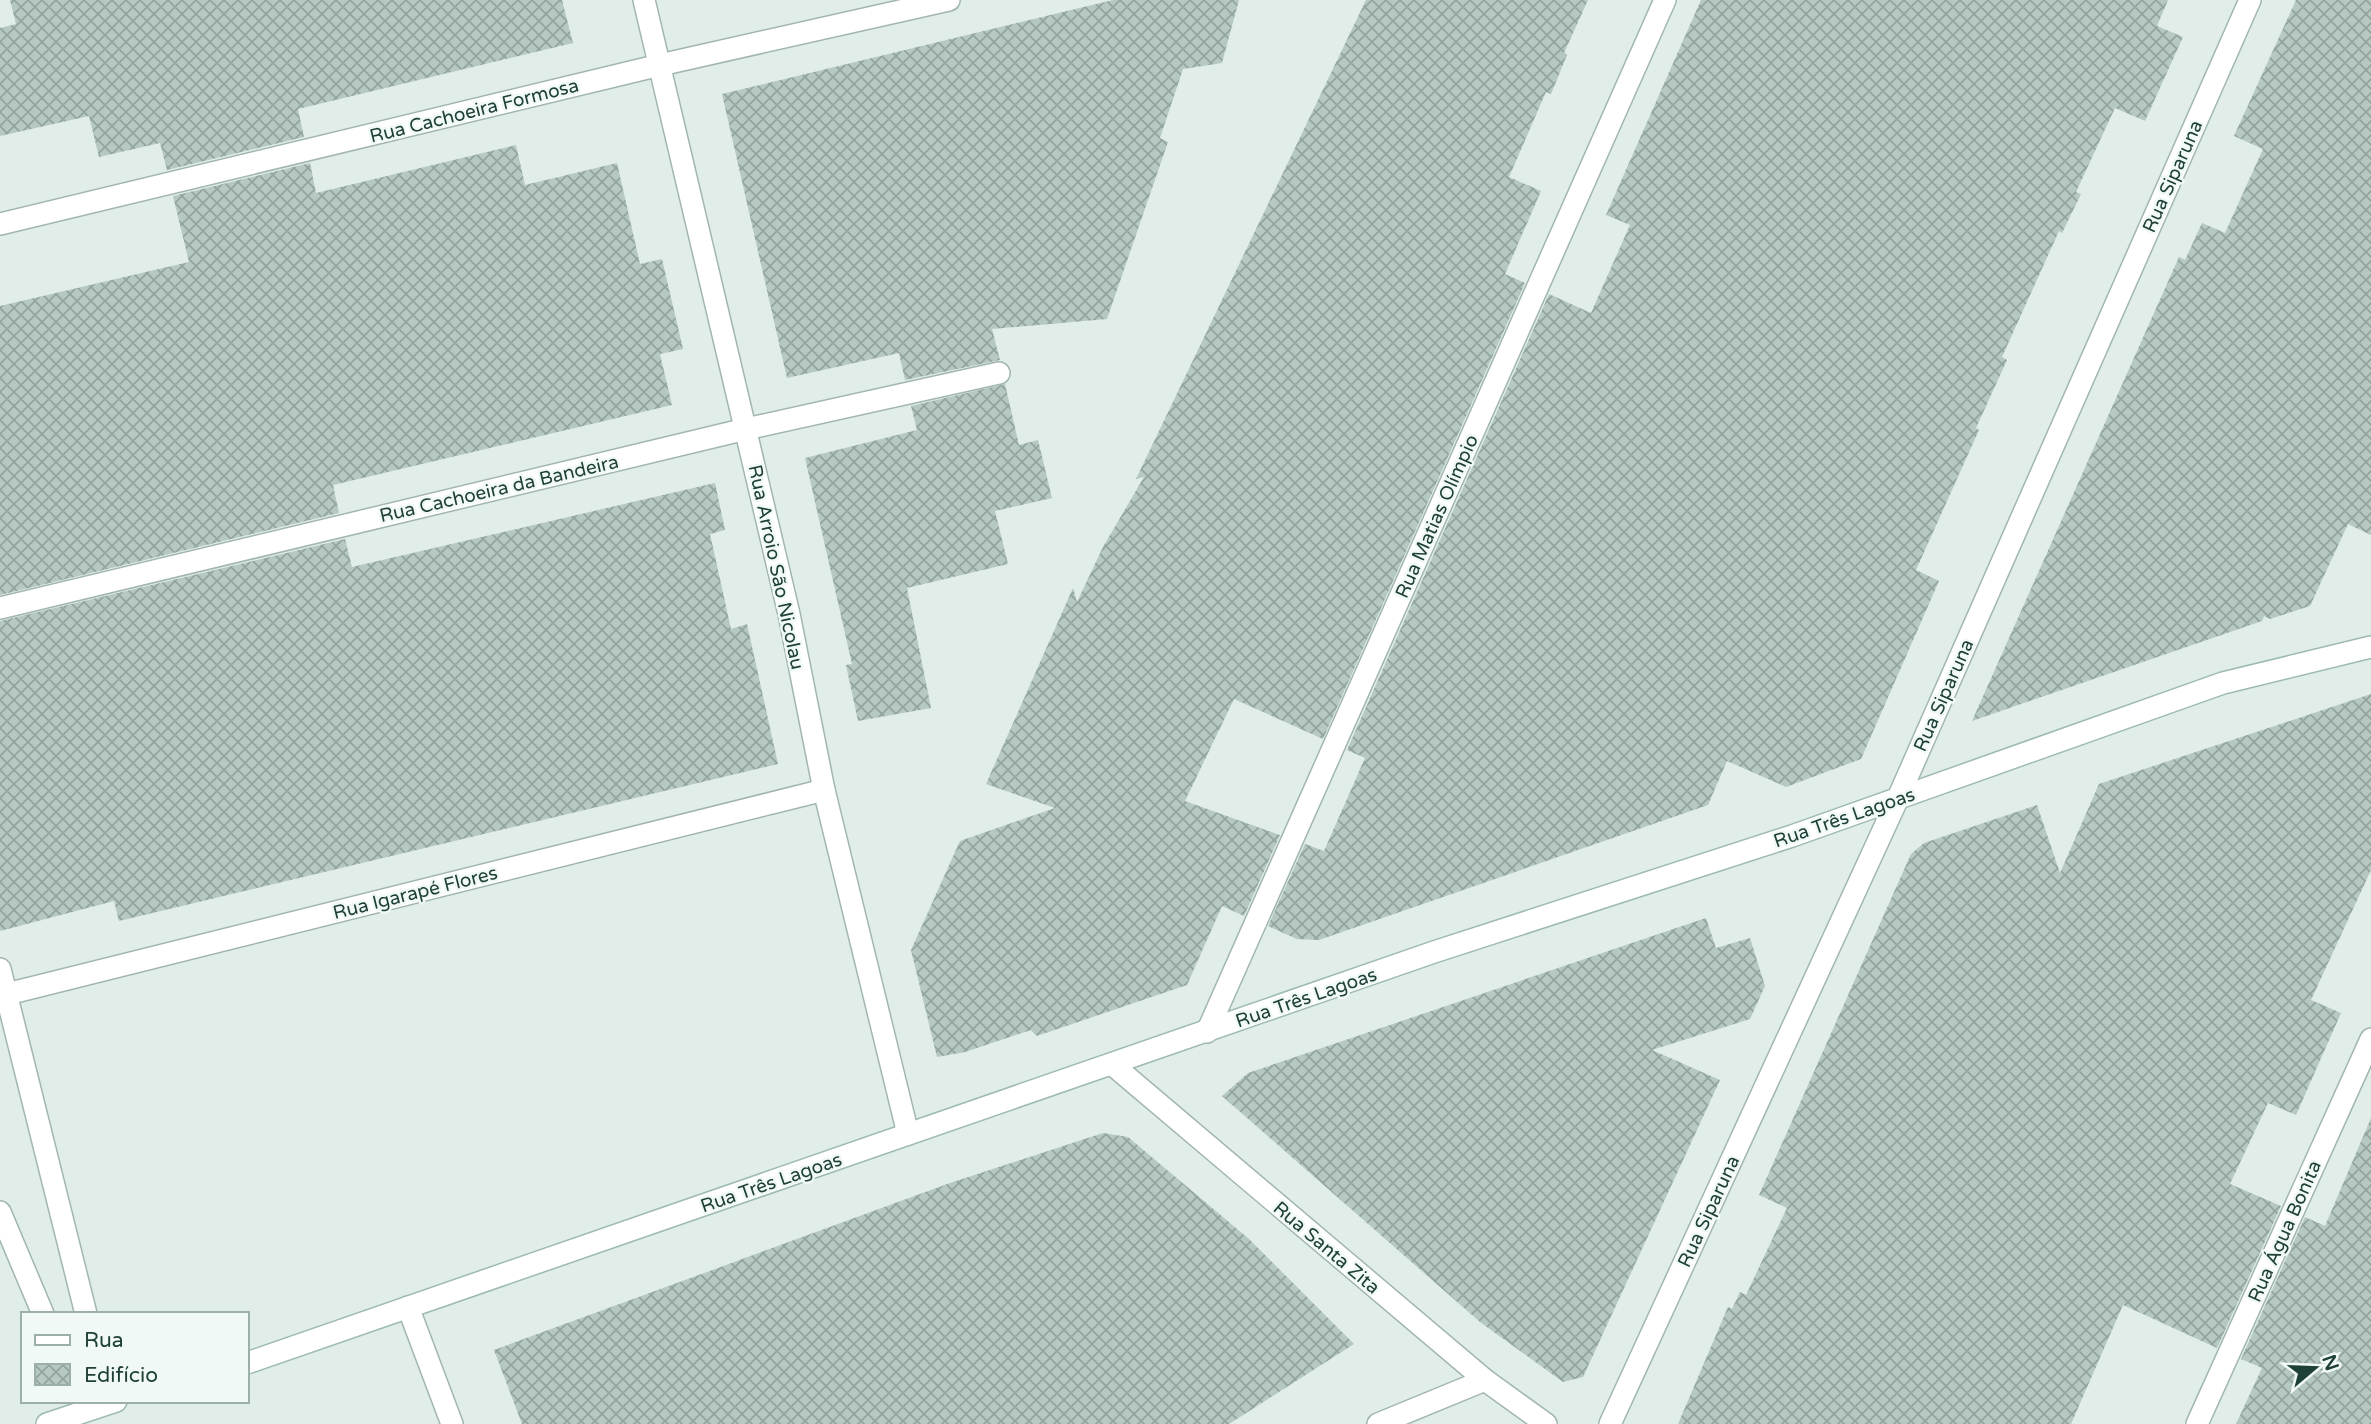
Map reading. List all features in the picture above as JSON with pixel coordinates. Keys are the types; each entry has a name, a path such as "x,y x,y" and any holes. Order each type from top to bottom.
{"street":[{"name":"Rua Arroio São Nicolau","path":"644,0 789,614 824,790 908,1134"},
{"name":"Rua Cachoeira Formosa","path":"0,224 660,65 949,0"},
{"name":"Rua Matias Olímpio","path":"1207,1031 1665,0"},
{"name":"Rua Siparuna","path":"1611,1424 1898,798 2250,0"},
{"name":"Rua Cachoeira da Bandeira","path":"0,608 746,429 999,373"},
{"name":"Rua Três Lagoas","path":"248,1363 1113,1065 1434,951 1898,798 2223,683 2371,647"},
{"name":"Rua Igarapé Flores","path":"7,994 824,790"},
{"path":"0,969 86,1312"},
{"name":"Rua Água Bonita","path":"2197,1424 2371,1039"},
{"name":"Rua Santa Zita","path":"1113,1065 1485,1380 1546,1424"},
{"path":"0,1212 42,1312"},
{"path":"408,1307 452,1424"},
{"path":"1378,1424 1485,1380"},
{"path":"47,1424 83,1406 104,1403"}],"building":[{"path":"10,0 562,0 573,43 298,109 304,137 167,170 160,143 99,157 89,116 0,136 0,28 16,24"},
{"path":"1113,0 1239,0 1222,63 1183,69 1160,138 1168,142 1107,319 992,329 1000,360 905,380 899,353 787,378 722,94"},
{"path":"1366,0 1588,0 1564,53 1567,55 1551,94 1546,92 1509,177 1541,191 1505,274 1525,283 1323,739 1234,699 1185,801 1280,835 1244,916 1222,906 1187,985 1037,1036 1031,1030 965,1052 937,1057 911,950 960,841 1055,808 986,784 1073,588 1077,602 1103,547 1144,477 1136,479"},
{"path":"1701,0 2168,0 2157,26 2183,37 2145,121 2115,108 2076,192 2081,194 2062,233 2059,231 2002,357 2007,360 1976,428 1979,430 1916,570 1939,581 1861,759 1786,787 1727,761 1708,805 1319,940 1297,939 1268,926 1305,844 1324,851 1365,758 1347,750 1549,294 1591,313 1630,225 1606,215"},
{"path":"2296,0 2371,0 2371,535 2348,524 2310,606 2270,619 2264,616 2262,621 1972,721 2179,257 2185,260 2202,223 2225,233 2263,149 2234,136"},
{"path":"516,145 525,185 617,163 640,264 662,259 683,349 660,354 672,405 333,485 339,513 0,595 0,306 189,262 173,196 310,163 316,193"},
{"path":"1005,384 1019,445 1038,440 1052,498 995,511 1008,564 907,588 931,708 858,721 846,665 852,664 805,458 917,430 911,406"},
{"path":"715,483 725,530 710,534 731,629 747,624 778,764 119,921 114,901 0,931 0,621 345,539 352,567"},
{"path":"2371,694 2371,870 2311,1000 2341,1013 2296,1115 2268,1103 2230,1184 2281,1206 2217,1348 2123,1305 2071,1424 1678,1424 1728,1307 1732,1309 1740,1292 1746,1295 1787,1208 1759,1195 1911,854 1924,843 2037,805 2060,873 2099,784"},
{"path":"1706,918 1716,948 1750,938 1765,986 1750,1019 1652,1050 1720,1080 1583,1377 1563,1382 1480,1322 1222,1096 1248,1073"},
{"path":"2371,1118 2371,1424 2236,1424 2262,1368 2241,1359 2305,1217 2325,1226"},
{"path":"1103,1133 1128,1137 1249,1239 1354,1344 1229,1424 522,1424 494,1350 950,1183"}]}
